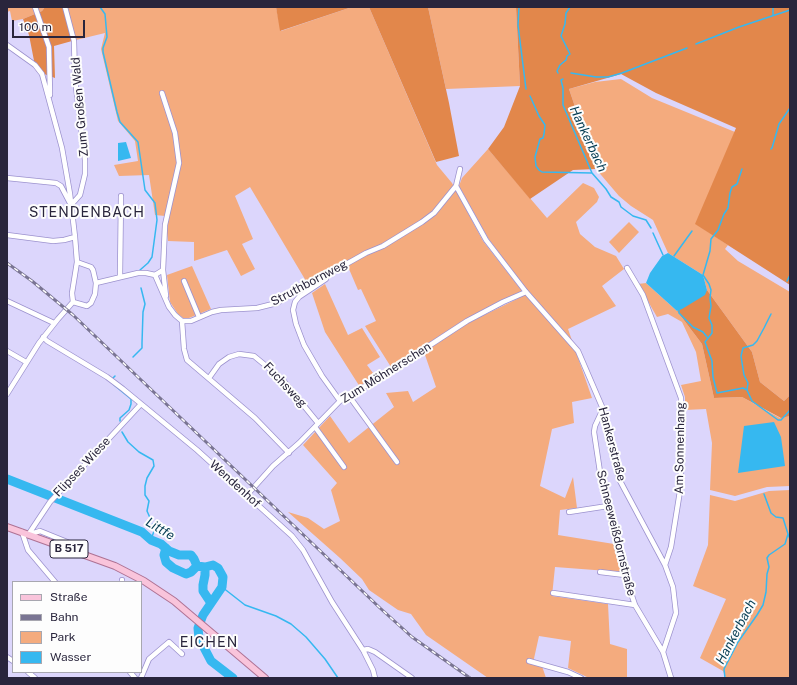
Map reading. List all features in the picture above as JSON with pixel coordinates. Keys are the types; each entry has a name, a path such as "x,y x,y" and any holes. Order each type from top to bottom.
{"main road":[{"name":"B 517","path":"7,526 25,534 115,566 144,581 174,601 265,678"}],"street":[{"path":"35,7 49,47 50,102"},
{"name":"Zum Großen Wald","path":"65,7 74,41 75,79 85,160 80,195 71,205"},
{"path":"7,45 35,65 42,74 62,148 71,205 77,262 72,293 73,302 54,323 9,385 7,394"},
{"path":"162,93 176,133 178,163 165,226 163,270 167,303"},
{"path":"456,186 460,169"},
{"path":"7,178 56,183 61,186 71,205"},
{"name":"Struthbornweg","path":"182,321 190,321 221,310 257,308 277,303 305,285 382,246 422,222 434,213 456,186"},
{"name":"Hankerstraße","path":"456,186 486,240 526,292 578,352 603,409 619,479 665,564 673,587 676,613 663,652"},
{"path":"120,276 121,196"},
{"path":"7,235 53,240 64,240 75,237"},
{"path":"73,302 87,306 95,294 96,283 93,270 91,267 77,262"},
{"name":"Am Sonnenhang","path":"627,268 643,295 681,398 682,440 680,491 671,547 665,564"},
{"path":"96,283 120,276 138,273 155,275 163,270"},
{"path":"155,275 174,315 182,321 184,350 189,362 255,418 289,453"},
{"path":"325,276 326,279 299,297 295,302 293,310 304,345 322,376 340,401"},
{"path":"184,282 200,317"},
{"name":"Zum Möhnerschen","path":"247,495 273,466 289,453 340,401 392,370 467,321 526,292"},
{"path":"7,301 54,323"},
{"name":"Wendenhof","path":"44,337 47,341 61,350 107,377 141,404 197,450 292,536 303,550 332,602 363,650 373,670 374,678"},
{"path":"7,350 26,362"},
{"name":"Fuchsweg","path":"209,378 223,360 229,357 239,354 254,356 282,379 316,425 344,467"},
{"path":"349,396 397,462"},
{"name":"Flipses Wiese","path":"25,534 58,493 141,404"},
{"name":"Schneeweißdornstraße","path":"603,409 595,426 594,432 600,472 625,575 635,605 663,652"},
{"path":"569,512 608,506"},
{"path":"54,581 28,550 25,534 40,531 82,548"},
{"path":"600,572 625,575"},
{"path":"553,593 635,605"},
{"path":"141,678 149,659 170,642 182,654"},
{"path":"363,650 368,650 382,656 412,678"},
{"path":"663,652 671,678"},
{"path":"529,661 568,672 582,678"}],"green space":[{"path":"7,7 45,7 42,11 23,19 12,21 10,11 7,12"},
{"path":"64,7 276,7 281,31 352,7 369,7 437,165 452,183 483,241 522,291 466,319 391,367 365,326 376,321 361,289 358,290 349,269 306,281 250,187 235,196 253,239 242,244 255,269 241,276 227,250 194,261 194,242 168,241 165,216 155,215 149,175 119,176 114,165 138,161 135,141 118,121 101,49 105,33 72,41"},
{"path":"428,7 516,7 520,86 446,89"},
{"path":"621,79 652,98 735,132 696,224 728,245 725,249 738,261 790,292 790,395 784,401 760,382 752,352 707,290 703,275 668,253 653,220 631,206 619,196 596,169 569,89 595,82"},
{"path":"488,149 547,218 583,183 594,188 599,197 597,202 576,222 580,234 595,247 616,256 624,269 602,286 616,306 568,329 592,398 572,402 574,423 552,429 540,486 565,498 573,477 577,508 560,510 558,535 614,544 621,572 555,567 552,596 608,604 610,644 627,649 627,678 589,678 568,668 571,641 539,636 533,663 542,666 546,678 488,678 426,635 411,614 398,610 369,590 362,579 288,512 308,518 324,529 340,521 331,490 337,483 303,445 330,416 349,443 394,407 386,393 408,391 413,402 436,387 424,352 468,323 517,299 527,291 488,238 459,186 462,178"},
{"path":"629,222 639,232 619,253 609,242"},
{"path":"192,266 211,309 189,318 183,318 178,314 170,302 167,275"},
{"path":"646,283 677,311 702,344 714,398 742,397 780,418 790,416 790,486 767,487 735,496 710,490 712,443 706,409 685,410 685,397 681,385 701,381 696,352 682,322 668,314 657,317 638,284"},
{"path":"325,284 348,335 362,328 380,357 367,365 376,377 360,387 325,332 312,293"},
{"path":"790,490 790,678 726,678 723,671 700,658 726,599 693,586 708,545 710,495 735,501 769,491"}],"shaded area":[{"path":"45,7 63,7 72,41 54,46 55,78 36,71 29,35 23,19 42,11"},
{"path":"276,7 352,7 280,31"},
{"path":"369,7 428,7 459,156 436,162"},
{"path":"516,7 790,7 790,285 695,224 736,128 656,93 621,74 569,89 596,169 573,170 530,199 488,149 504,127 520,86"},
{"path":"707,290 752,352 760,382 784,401 790,395 790,416 781,418 742,397 714,398 702,344 677,311"}],"water":[{"path":"126,142 131,158 118,161 118,143"},
{"path":"668,253 703,275 707,290 705,295 677,311 646,283 650,273 662,256"},
{"path":"774,422 781,437 785,466 738,473 744,426"}],"waterway":[{"path":"100,7 105,14 107,37 103,52 117,112 120,122 138,142 145,190 155,203 157,220 152,257 140,270"},
{"path":"519,7 518,25 526,89"},
{"name":"Hankerbach","path":"558,73 557,71 560,65 570,54 561,36 565,24 566,13 570,7"},
{"path":"773,7 773,15"},
{"path":"696,44 739,27 790,10"},
{"path":"571,73 596,77 608,77 687,48"},
{"name":"Hankerbach","path":"563,79 561,80 563,88 563,105 592,173 611,197 619,202 621,207 633,216 646,220 651,228"},
{"path":"530,96 545,125 543,138 540,139 535,157 536,166 539,170 542,172 592,173"},
{"path":"771,149 779,124 790,108"},
{"name":"Hankerbach","path":"742,169 737,184 732,187 728,208 718,230 711,239 710,251 703,275 711,290 709,318 712,325 712,333 705,342 712,361 713,377 717,393 743,388 747,390 752,401 778,420 781,420 790,410"},
{"path":"674,256 692,231"},
{"name":"Hankerbach","path":"653,233 663,255"},
{"path":"787,281 790,275"},
{"path":"133,357 142,348 143,312 145,304 141,288"},
{"path":"679,310 679,313 693,327 703,332 707,337"},
{"path":"747,390 748,383 744,375 741,356 743,348 753,345 757,341 771,314"},
{"path":"114,385 131,399 129,410 120,418 120,421"},
{"path":"122,432 128,442 139,452 153,460 154,466 147,478 145,486 145,495 149,501 147,511 151,520"},
{"name":"Littfe","path":"7,479 142,532 151,540 161,544 169,551 179,555 191,555 197,566 205,567 213,565 218,568 223,577 222,587 203,615 198,628 199,638 211,661 233,678"},
{"name":"Hankerbach","path":"725,678 724,669 738,642 763,605 769,567 767,558 785,544 788,534 783,518 776,517 771,513 764,494"},
{"path":"151,540 155,528 153,524"},
{"name":"Hankerbach","path":"788,534 790,539"},
{"path":"166,548 164,555 166,562 173,568 186,574 191,572 197,566"},
{"path":"205,567 203,591 211,603"},
{"path":"222,587 245,605 276,616 291,624 306,637 325,659 338,678"}],"railway":[{"path":"7,263 32,281 73,315 412,637 470,678"}],"district":[{"name":"STENDENBACH","path":"87,213"},
{"name":"EICHEN","path":"209,643"}]}
